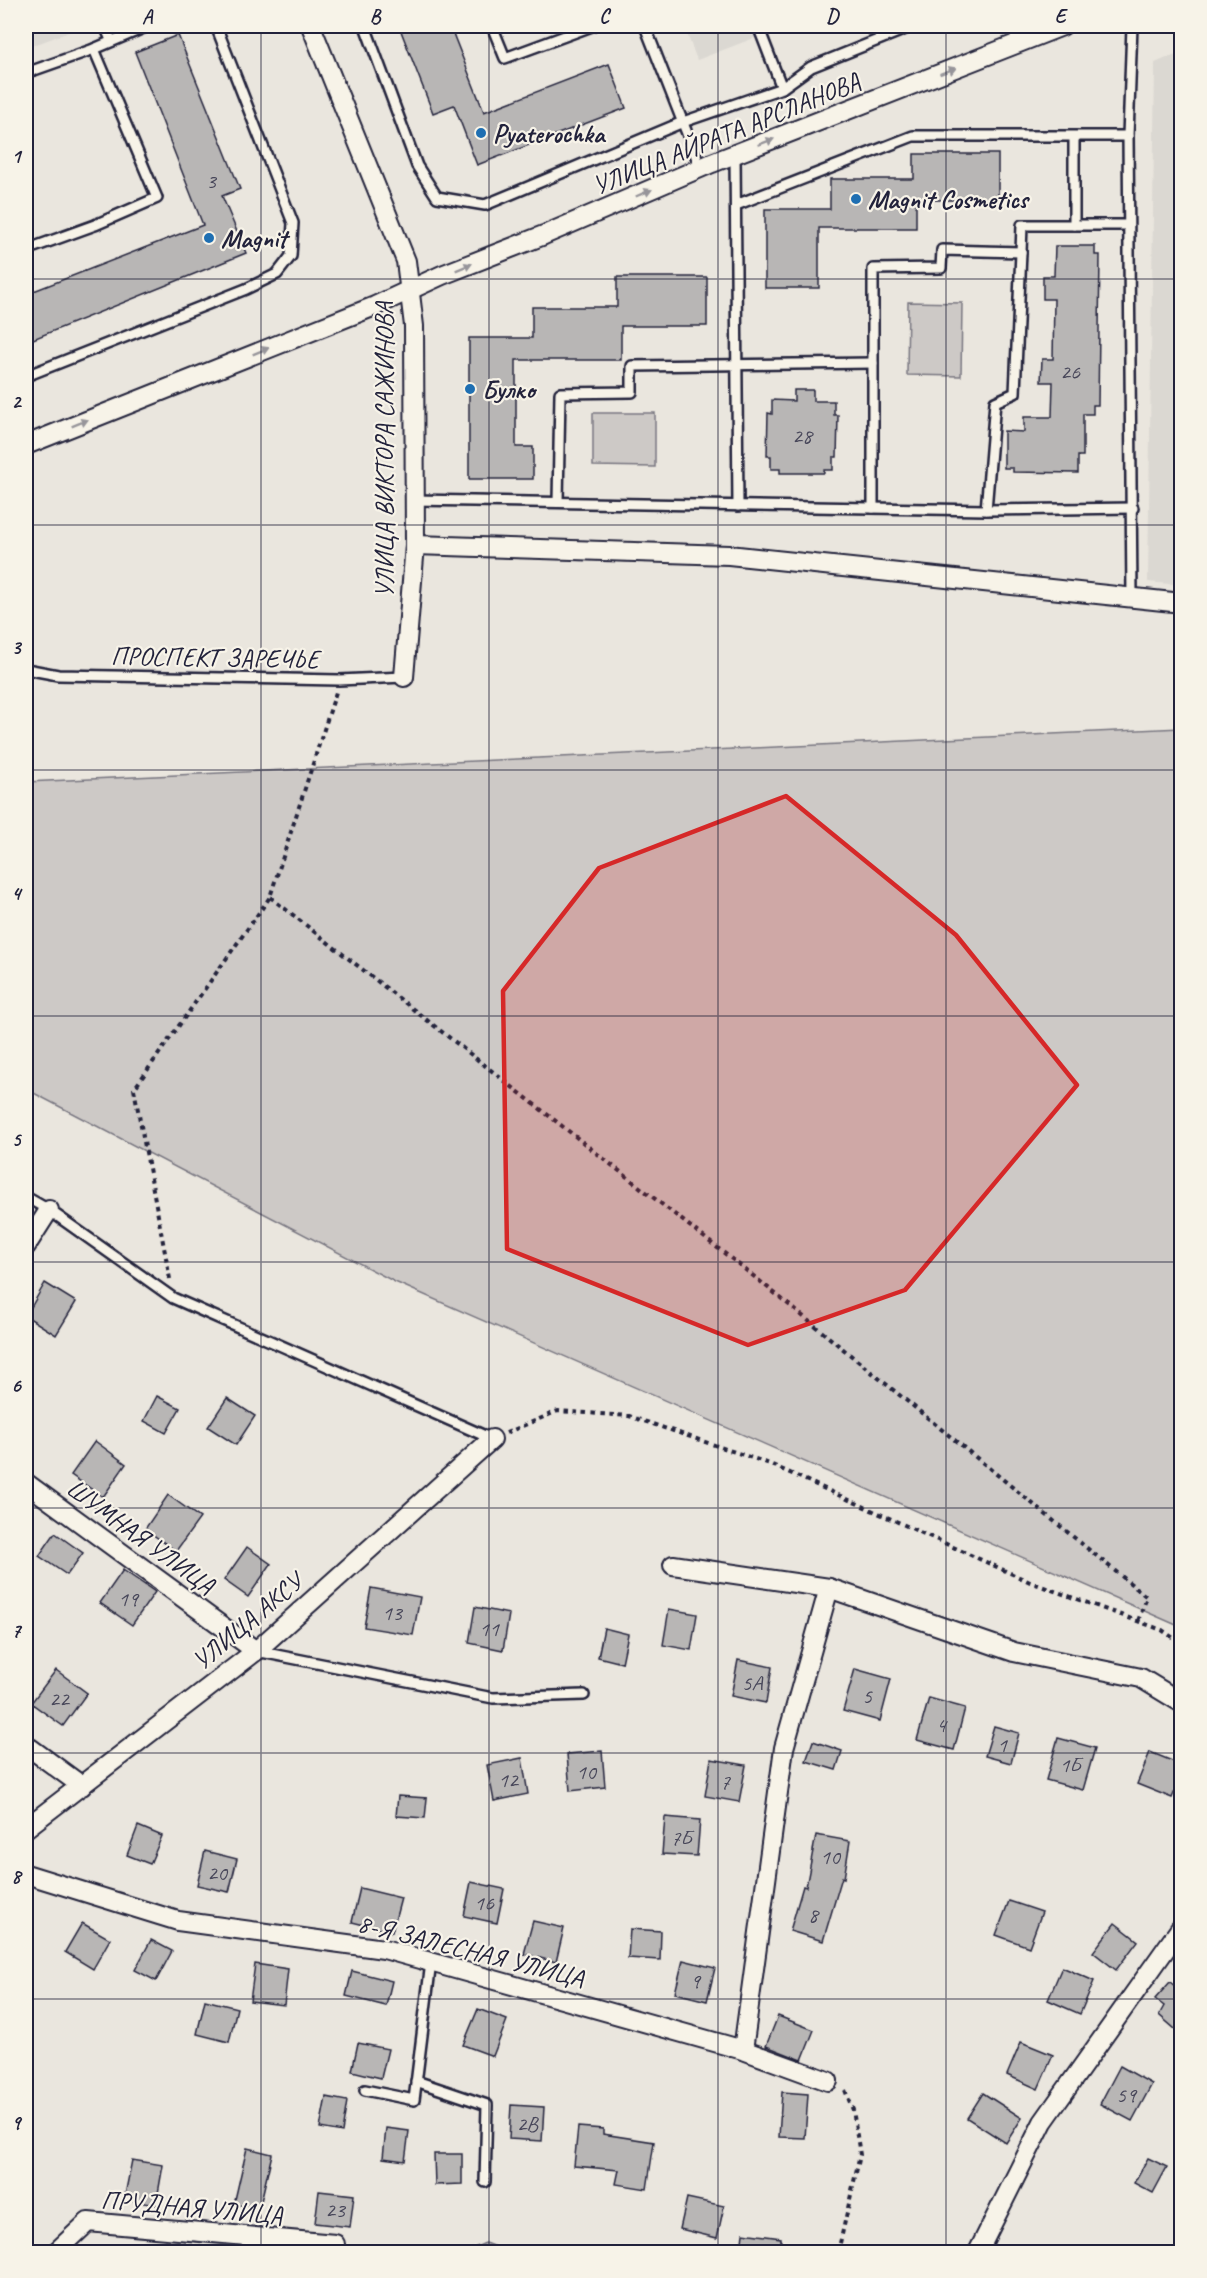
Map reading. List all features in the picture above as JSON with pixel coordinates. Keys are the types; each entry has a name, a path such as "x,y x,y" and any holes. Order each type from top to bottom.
{"street":[{"name":"УЛИЦА ВИКТОРА САЖИНОВА","path":"311,26 406,261 414,326 415,545 404,677"},
{"name":"УЛИЦА АЙРАТА АРСЛАНОВА","path":"26,445 375,306 735,154 1062,26"},
{"path":"415,545 729,555 1182,603"},
{"path":"26,1246 49,1210"},
{"name":"УЛИЦА АКСУ","path":"26,1828 256,1651 492,1439"},
{"name":"ШУМНАЯ УЛИЦА","path":"26,1483 256,1651"},
{"path":"673,1565 829,1588 1014,1652 1141,1678 1182,1703"},
{"path":"743,2050 784,1748 829,1588"},
{"path":"26,1745 82,1786"},
{"name":"8-Я ЗАЛЕСНАЯ УЛИЦА","path":"26,1874 178,1921 384,1949 743,2050 828,2081"},
{"path":"978,2253 1043,2122 1182,1926"},
{"name":"ПРУДНАЯ УЛИЦА","path":"56,2253 88,2222 335,2244"}],"lane":[{"path":"105,26 111,40"},
{"path":"26,73 94,49 148,26"},
{"path":"26,376 246,289 277,274 291,256 293,223 216,26"},
{"path":"365,26 417,166 437,197 485,204 683,122 782,88 811,67 913,26"},
{"path":"492,26 505,58 592,26"},
{"path":"645,26 701,169"},
{"path":"758,26 782,88"},
{"path":"1131,26 1128,225 1133,508 1132,597"},
{"path":"26,250 95,225 157,198 94,49"},
{"path":"736,204 913,136 1128,136"},
{"path":"1074,137 1074,225"},
{"path":"735,154 738,506"},
{"path":"986,510 995,402 1015,393 1022,225 1128,225"},
{"path":"873,508 873,269 941,268 942,250 1021,252"},
{"path":"558,502 560,393 632,392 632,366 873,363"},
{"path":"414,500 986,510 1133,508"},
{"name":"ПРОСПЕКТ ЗАРЕЧЬЕ","path":"26,669 58,675 339,680 404,677"},
{"path":"26,1197 49,1210 173,1298 492,1439"},
{"path":"256,1651 493,1698 584,1695"},
{"path":"365,2090 414,2100 430,1962"},
{"path":"416,2081 487,2104 485,2182"}],"path":[{"path":"173,1298 134,1089 270,897 339,680"},
{"path":"270,897 761,1282 1147,1597 1137,1621"},
{"path":"492,1439 558,1411 629,1416 770,1464 1030,1582 1162,1630 1182,1644"},
{"path":"828,2081 845,2090 854,2110 860,2155 838,2253"}],"highlighted area":[{"path":"786,796 956,935 1077,1085 905,1290 748,1345 507,1249 503,991 599,868"}],"shaded area":[{"path":"26,26 85,26 26,48"},
{"path":"684,26 785,26 697,60"},
{"path":"1181,52 1181,585 1148,582 1155,63"},
{"path":"908,302 962,303 961,376 907,375"},
{"path":"593,413 655,413 655,467 593,466"},
{"path":"1181,728 1181,1627 395,1282 26,1089 26,782"},
{"path":"485,2243 509,2252 465,2252"}],"building":[{"path":"399,26 450,26 484,112 609,64 626,108 477,165 454,105 433,113"},
{"path":"178,35 240,189 222,196 246,253 26,342 26,294 203,225 135,52"},
{"path":"914,154 998,154 998,200 916,200 916,228 819,228 819,288 765,288 765,209 830,209 830,179 914,179"},
{"path":"1055,246 1095,246 1095,255 1100,255 1098,405 1093,405 1093,414 1083,414 1083,456 1078,456 1078,473 1013,472 1013,468 1004,468 1004,431 1024,432 1024,417 1052,417 1053,382 1041,382 1042,359 1053,359 1054,299 1043,299 1043,276 1054,276"},
{"path":"617,277 707,277 707,326 621,326 621,360 516,360 516,447 533,447 533,479 469,479 469,338 532,338 532,307 617,307"},
{"path":"794,390 813,390 813,401 834,401 834,415 838,415 837,457 833,457 833,470 824,470 824,473 780,473 780,469 771,469 771,456 767,456 768,413 772,414 772,400 794,401"},
{"path":"45,1283 76,1302 56,1335 26,1316"},
{"path":"157,1396 180,1408 166,1433 144,1421"},
{"path":"227,1398 255,1416 236,1445 208,1427"},
{"path":"95,1441 126,1464 103,1497 71,1475"},
{"path":"168,1495 200,1518 176,1551 145,1529"},
{"path":"55,1533 83,1553 67,1575 39,1556"},
{"path":"247,1547 271,1564 248,1597 224,1580"},
{"path":"123,1570 155,1592 132,1625 100,1603"},
{"path":"371,1588 420,1597 413,1635 364,1627"},
{"path":"475,1607 509,1614 503,1650 469,1643"},
{"path":"669,1609 697,1614 691,1650 663,1645"},
{"path":"604,1628 628,1634 622,1663 598,1657"},
{"path":"738,1660 772,1667 766,1703 731,1696"},
{"path":"855,1669 891,1679 880,1721 843,1711"},
{"path":"56,1670 87,1693 63,1726 31,1703"},
{"path":"929,1698 965,1708 954,1750 917,1740"},
{"path":"994,1726 1019,1733 1011,1763 985,1756"},
{"path":"1058,1738 1095,1748 1083,1790 1046,1780"},
{"path":"813,1741 842,1751 836,1770 806,1761"},
{"path":"602,1751 605,1787 570,1791 567,1754"},
{"path":"1150,1752 1182,1765 1182,1775 1172,1798 1137,1784"},
{"path":"522,1758 528,1794 494,1801 487,1765"},
{"path":"711,1759 746,1765 739,1802 705,1796"},
{"path":"398,1796 427,1798 425,1818 396,1816"},
{"path":"665,1817 700,1820 697,1856 662,1854"},
{"path":"138,1826 162,1836 150,1864 127,1855"},
{"path":"816,1835 850,1841 844,1878 842,1877 823,1941 790,1931 803,1886 806,1887"},
{"path":"205,1851 237,1859 229,1892 197,1885"},
{"path":"471,1882 504,1889 497,1923 464,1916"},
{"path":"360,1888 401,1898 392,1932 352,1922"},
{"path":"1009,1901 1042,1912 1029,1947 996,1935"},
{"path":"533,1921 564,1928 556,1962 524,1954"},
{"path":"82,1923 110,1939 93,1969 65,1952"},
{"path":"1115,1923 1138,1941 1116,1970 1093,1952"},
{"path":"630,1929 661,1931 660,1960 628,1958"},
{"path":"151,1940 172,1951 156,1981 135,1970"},
{"path":"683,1960 715,1968 707,2001 675,1993"},
{"path":"255,1964 288,1969 284,2005 250,2001"},
{"path":"1062,1967 1094,1981 1080,2014 1048,2000"},
{"path":"352,1971 392,1981 386,2006 346,1996"},
{"path":"1170,1982 1182,1992 1182,2035 1159,2015 1164,2006 1155,1999"},
{"path":"205,2000 237,2008 229,2042 197,2034"},
{"path":"478,2009 507,2020 493,2056 463,2045"},
{"path":"778,2016 814,2030 802,2060 766,2046"},
{"path":"1021,2042 1053,2055 1038,2089 1007,2075"},
{"path":"358,2043 388,2049 381,2078 352,2071"},
{"path":"1120,2066 1152,2084 1132,2121 1100,2104"},
{"path":"782,2092 808,2094 805,2138 779,2137"},
{"path":"983,2093 1022,2118 1006,2143 967,2118"},
{"path":"326,2097 347,2101 342,2132 320,2128"},
{"path":"511,2105 544,2107 542,2141 509,2139"},
{"path":"578,2127 603,2129 603,2134 654,2142 647,2189 616,2184 619,2170 574,2166"},
{"path":"386,2128 409,2131 405,2161 383,2158"},
{"path":"247,2148 272,2154 259,2210 234,2204"},
{"path":"434,2154 462,2154 462,2184 435,2185"},
{"path":"1148,2158 1167,2167 1153,2193 1134,2183"},
{"path":"132,2160 163,2165 156,2205 124,2200"},
{"path":"319,2191 354,2195 350,2227 315,2223"},
{"path":"687,2198 724,2206 717,2238 680,2229"},
{"path":"743,2233 781,2238 780,2253 741,2253"}],"place":[{"name":"Pyaterochka","path":"481,133"},
{"name":"Magnit Cosmetics","path":"856,199"},
{"name":"Magnit","path":"209,238"},
{"name":"Булко","path":"470,389"}]}
